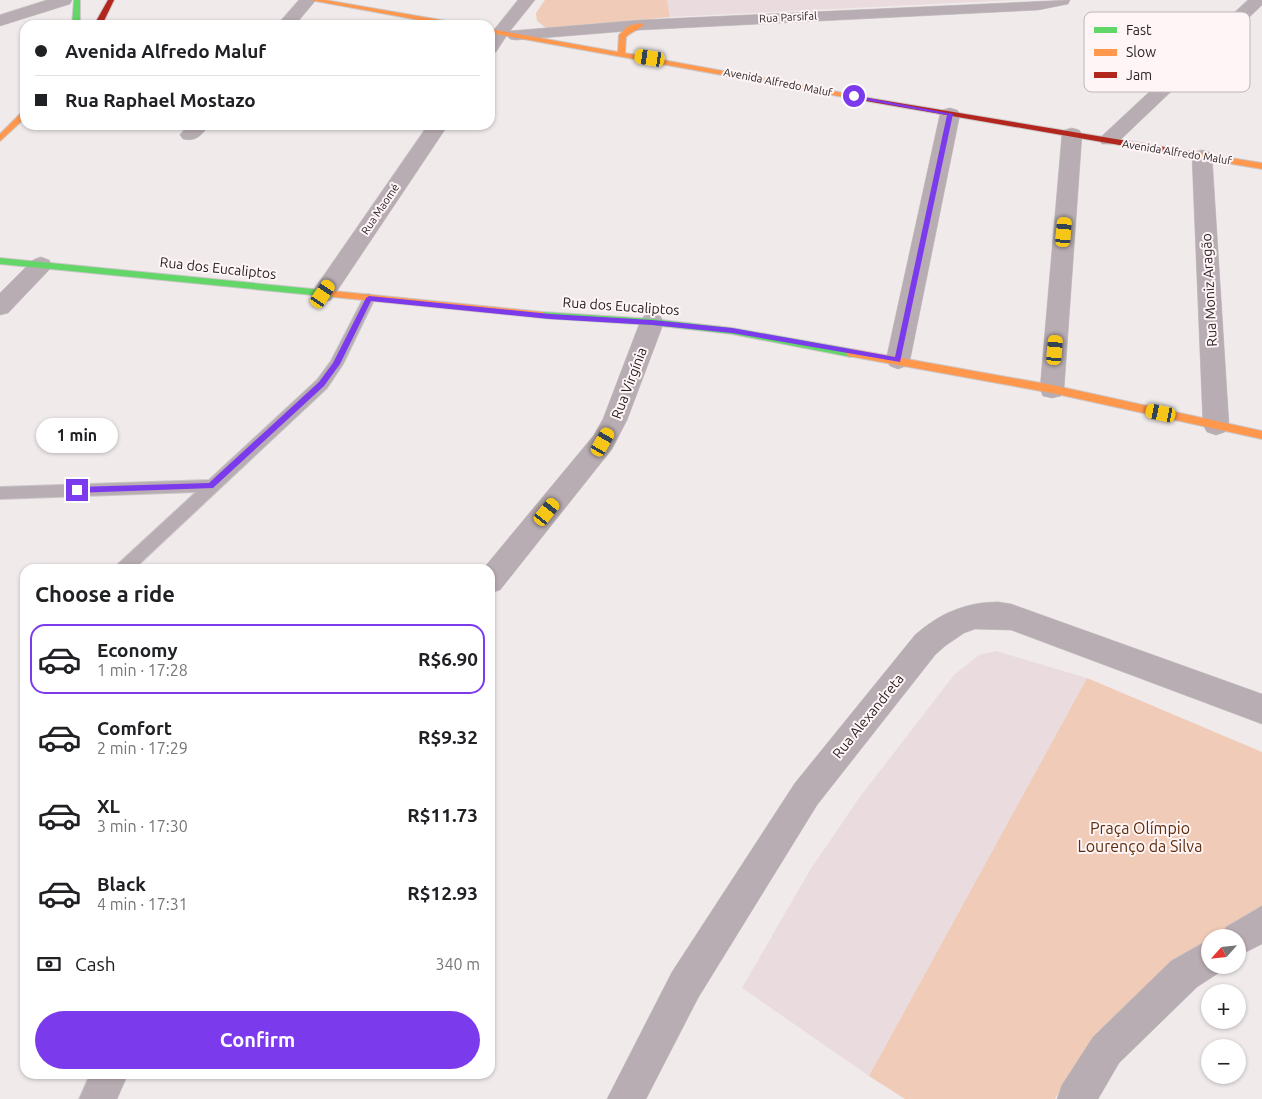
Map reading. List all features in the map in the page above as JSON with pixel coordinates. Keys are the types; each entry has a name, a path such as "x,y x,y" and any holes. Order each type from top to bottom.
{"main road":[{"path":"76,20 77,0"},
{"path":"101,20 112,0"},
{"path":"313,0 429,20"},
{"path":"622,53 622,37 631,28 640,26"},
{"name":"Avenida Alfredo Maluf","path":"502,33 622,53 950,114 1262,166"},
{"path":"0,140 20,119"},
{"name":"Rua dos Eucaliptos","path":"0,261 550,316 652,322 732,331 1052,389 1262,435"}],"street":[{"path":"0,21 64,0"},
{"path":"290,20 308,0"},
{"path":"502,33 527,0"},
{"path":"1245,12 1258,0"},
{"name":"Rua Parsifal","path":"502,33 1038,5 1060,1"},
{"path":"1108,140 1159,92"},
{"path":"898,360 950,114"},
{"name":"Rua Maomé","path":"323,294 435,130"},
{"path":"1052,389 1072,134"},
{"name":"Rua Moniz Aragão","path":"1202,156 1216,425"},
{"path":"0,307 41,265"},
{"name":"Rua Virgínia","path":"495,576 603,442 615,420 652,322"},
{"name":"Rua Alexandreta","path":"626,1099 685,985 806,794 924,645 940,630 974,616 992,614 1011,617 1262,709"},
{"path":"1246,934 1262,923"},
{"path":"1076,1099 1106,1050 1184,974 1201,963"},
{"path":"98,1099 107,1079"}],"lane":[{"path":"128,564 322,384 336,364 369,298"},
{"path":"0,492 211,486"}],"shaded area":[{"path":"667,0 1016,0 670,17"},
{"path":"996,651 1087,678 869,1076 742,988 810,870 859,798 954,675 979,655"}],"green space":[{"path":"545,0 667,0 670,17 546,28 537,21 536,13"},
{"name":"Praça Olímpio Lourenço da Silva","path":"1087,678 1262,752 1262,912 1235,929 1201,929 1201,953 1079,1059 1055,1099 905,1099 869,1076"}],"traffic: fast":[{"path":"76,20 77,0"},
{"path":"0,261 333,294"},
{"path":"542,315 652,322 732,331 851,353"}],"traffic: slow":[{"path":"313,0 429,20"},
{"path":"622,53 622,37 631,28 640,25"},
{"path":"495,32 860,98"},
{"path":"0,139 20,119"},
{"path":"1194,155 1262,166"},
{"path":"333,294 542,315"},
{"path":"851,353 1052,389 1262,435"}],"traffic: jam":[{"path":"101,20 111,0"},
{"path":"860,98 1194,155"}],"route":[{"path":"77,490 211,486 322,384 336,364 369,298 550,316 652,322 732,331 898,360 950,114 854,96"}]}
